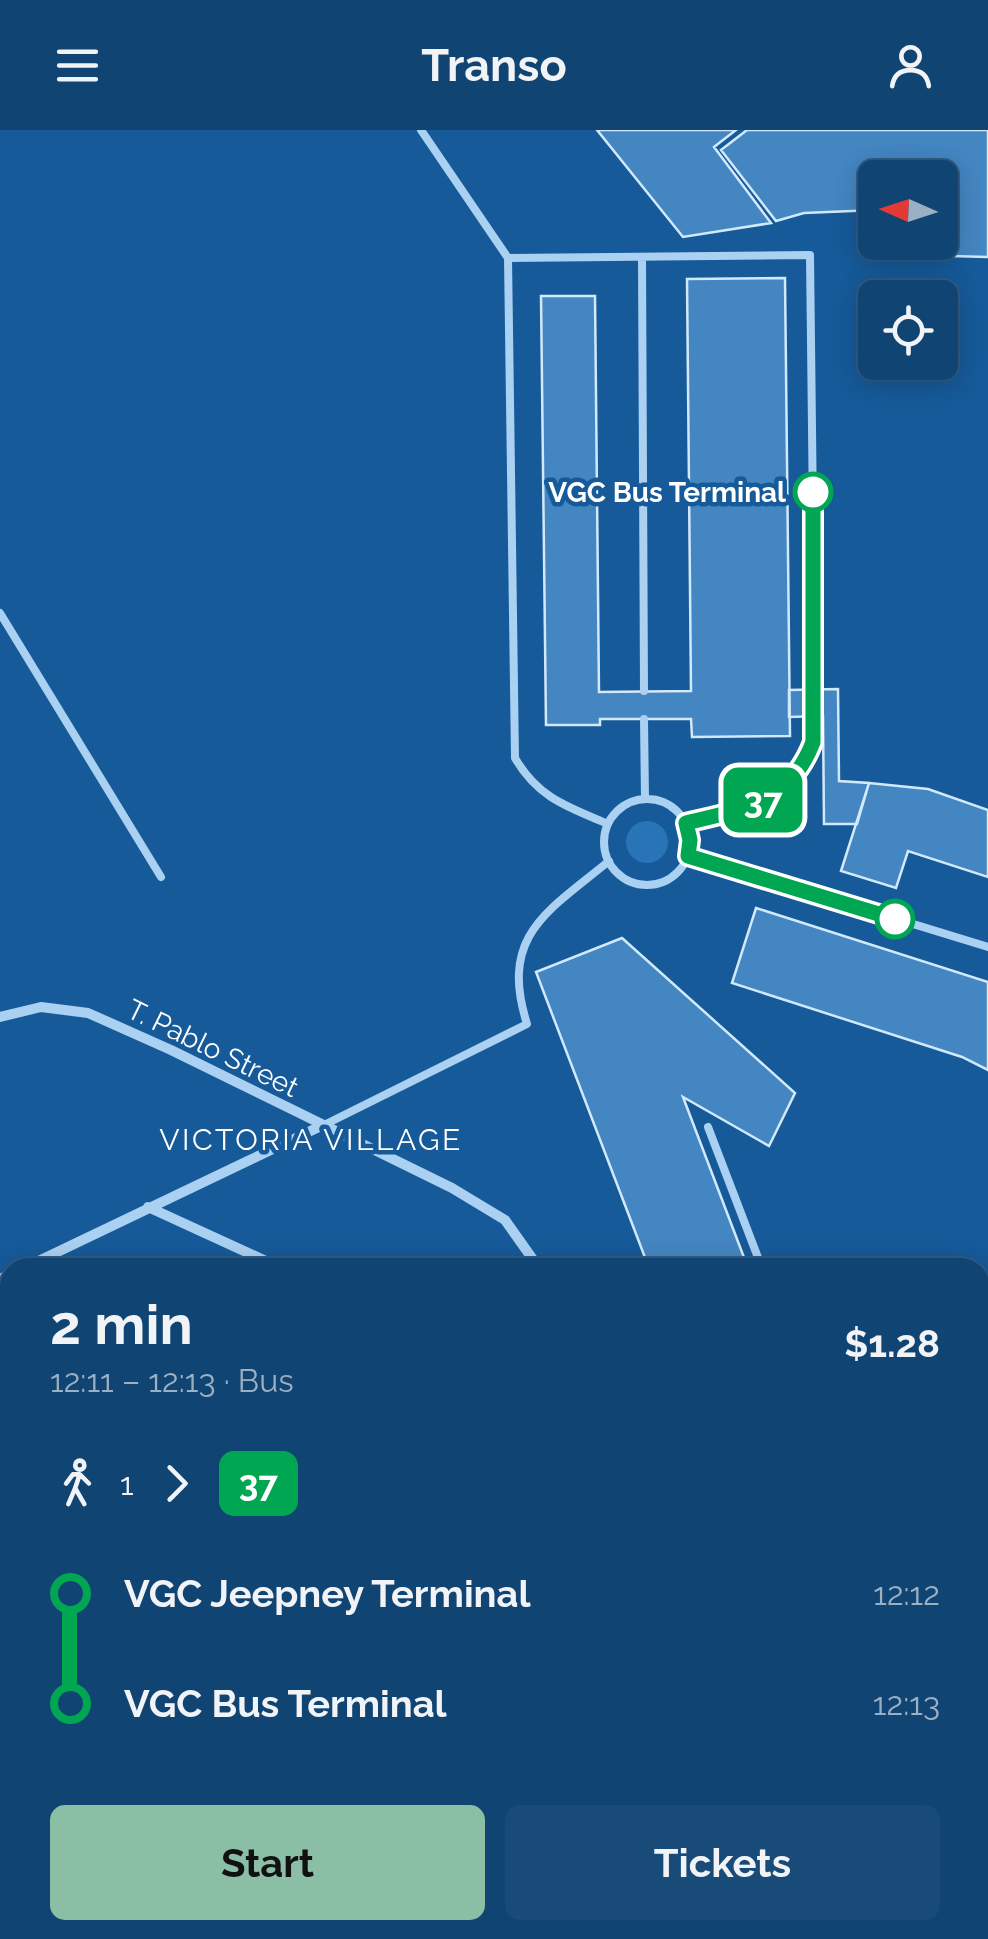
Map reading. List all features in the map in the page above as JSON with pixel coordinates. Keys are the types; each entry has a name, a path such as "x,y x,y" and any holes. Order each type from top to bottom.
{"street":[{"name":"T. Pablo Street","path":"0,1018 41,1007 88,1014 171,1050 452,1188 505,1220 532,1258"},
{"path":"44,1258 321,1126"},
{"path":"148,1206 259,1258"}],"lane":[{"path":"421,130 508,258 515,758 528,780 546,794 608,824"},
{"path":"508,258 810,254 815,689"},
{"path":"642,256 644,692"},
{"path":"0,613 161,878"},
{"path":"686,823 744,809 790,784 805,763 813,742 816,716"},
{"path":"644,719 645,799"},
{"path":"645,799 669,804 686,823 690,840 688,856 671,878 643,885 629,881 609,861 605,836 617,811 630,802 645,799"},
{"path":"688,856 988,948"},
{"path":"321,1126 527,1024 517,968 523,946 537,922 609,861"},
{"path":"708,1127 758,1258"}],"shaded area":[{"path":"647,821 662,827 668,842 662,857 647,863 632,857 626,842 632,827"}],"building":[{"path":"597,130 736,130 714,147 771,223 683,237"},
{"path":"747,130 988,130 988,257 958,256 958,160 858,160 858,211 804,213 776,221 721,150"},
{"name":"VGC Bus Terminal","path":"785,278 790,736 692,737 691,719 600,719 600,725 546,725 541,296 595,296 599,692 691,691 687,279"},
{"path":"838,689 839,781 869,783 857,824 824,824 823,716 789,717 789,690"},
{"path":"869,783 928,789 988,810 988,877 908,851 896,888 841,871"},
{"path":"756,908 988,982 988,1070 962,1057 732,983"},
{"path":"622,938 795,1093 769,1146 683,1097 744,1258 645,1258 536,972"}],"bus line":[{"name":"37","path":"813,492 813,742 805,763 790,784 769,798 744,809 686,823 688,856 895,919"}],"place":[{"name":"VGC Bus Terminal","path":"813,492"}],"district":[{"name":"VICTORIA VILLAGE","path":"311,1140"}]}
